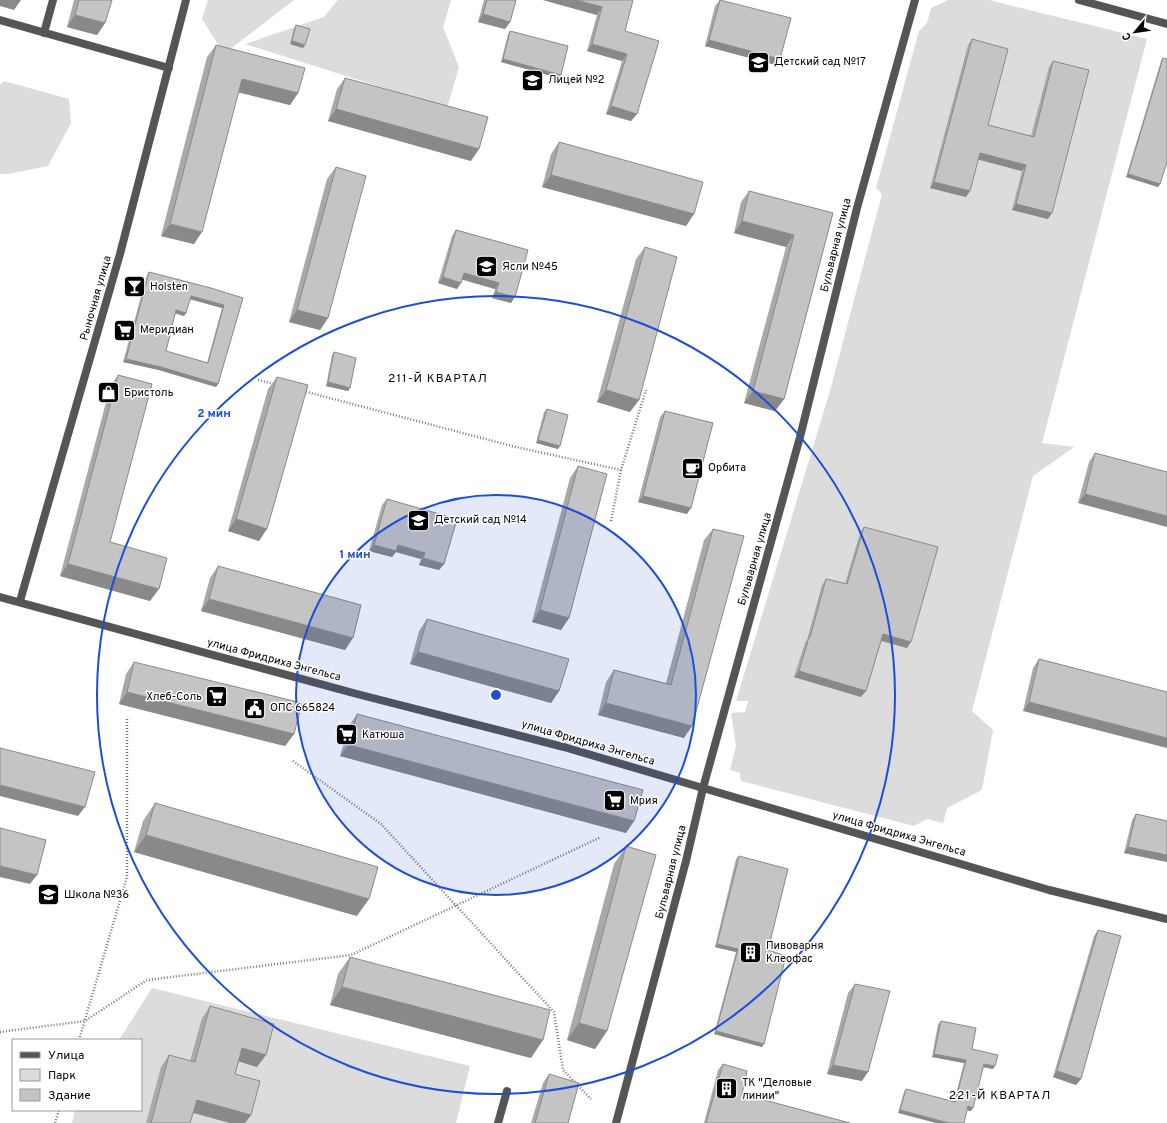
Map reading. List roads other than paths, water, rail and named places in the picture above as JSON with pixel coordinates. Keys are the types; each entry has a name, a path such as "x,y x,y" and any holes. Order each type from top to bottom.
{"street":[{"path":"44,33 53,0"},
{"name":"Рыночная улица","path":"20,601 120,254 186,0"},
{"name":"Бульварная улица","path":"616,1123 686,861 702,788 800,437 856,208 915,0"},
{"path":"1079,0 1167,24"},
{"path":"0,20 169,68"},
{"name":"улица Фридриха Энгельса","path":"0,596 119,630 314,681 357,694 564,747 1049,890 1167,919"},
{"path":"498,1123 507,1091"}],"place":[{"name":"Детский сад №17","path":"758,62"},
{"name":"Лицей №2","path":"533,80"},
{"name":"Ясли №45","path":"486,267"},
{"name":"Holsten","path":"135,287"},
{"name":"Меридиан","path":"124,330"},
{"name":"Бристоль","path":"109,393"},
{"name":"Орбита","path":"692,468"},
{"name":"Детский сад №14","path":"419,520"},
{"name":"Хлеб-Соль","path":"217,697"},
{"name":"ОПС 665824","path":"254,708"},
{"name":"Катюша","path":"347,735"},
{"name":"Мрия","path":"615,801"},
{"name":"Школа №36","path":"48,895"},
{"name":"Пивоварня Клеофас","path":"751,952"},
{"name":"ТК \"Деловые линии\"","path":"727,1089"}],"district":[{"name":"211-Й КВАРТАЛ","path":"438,379"},
{"name":"221-Й КВАРТАЛ","path":"1000,1096"}]}
